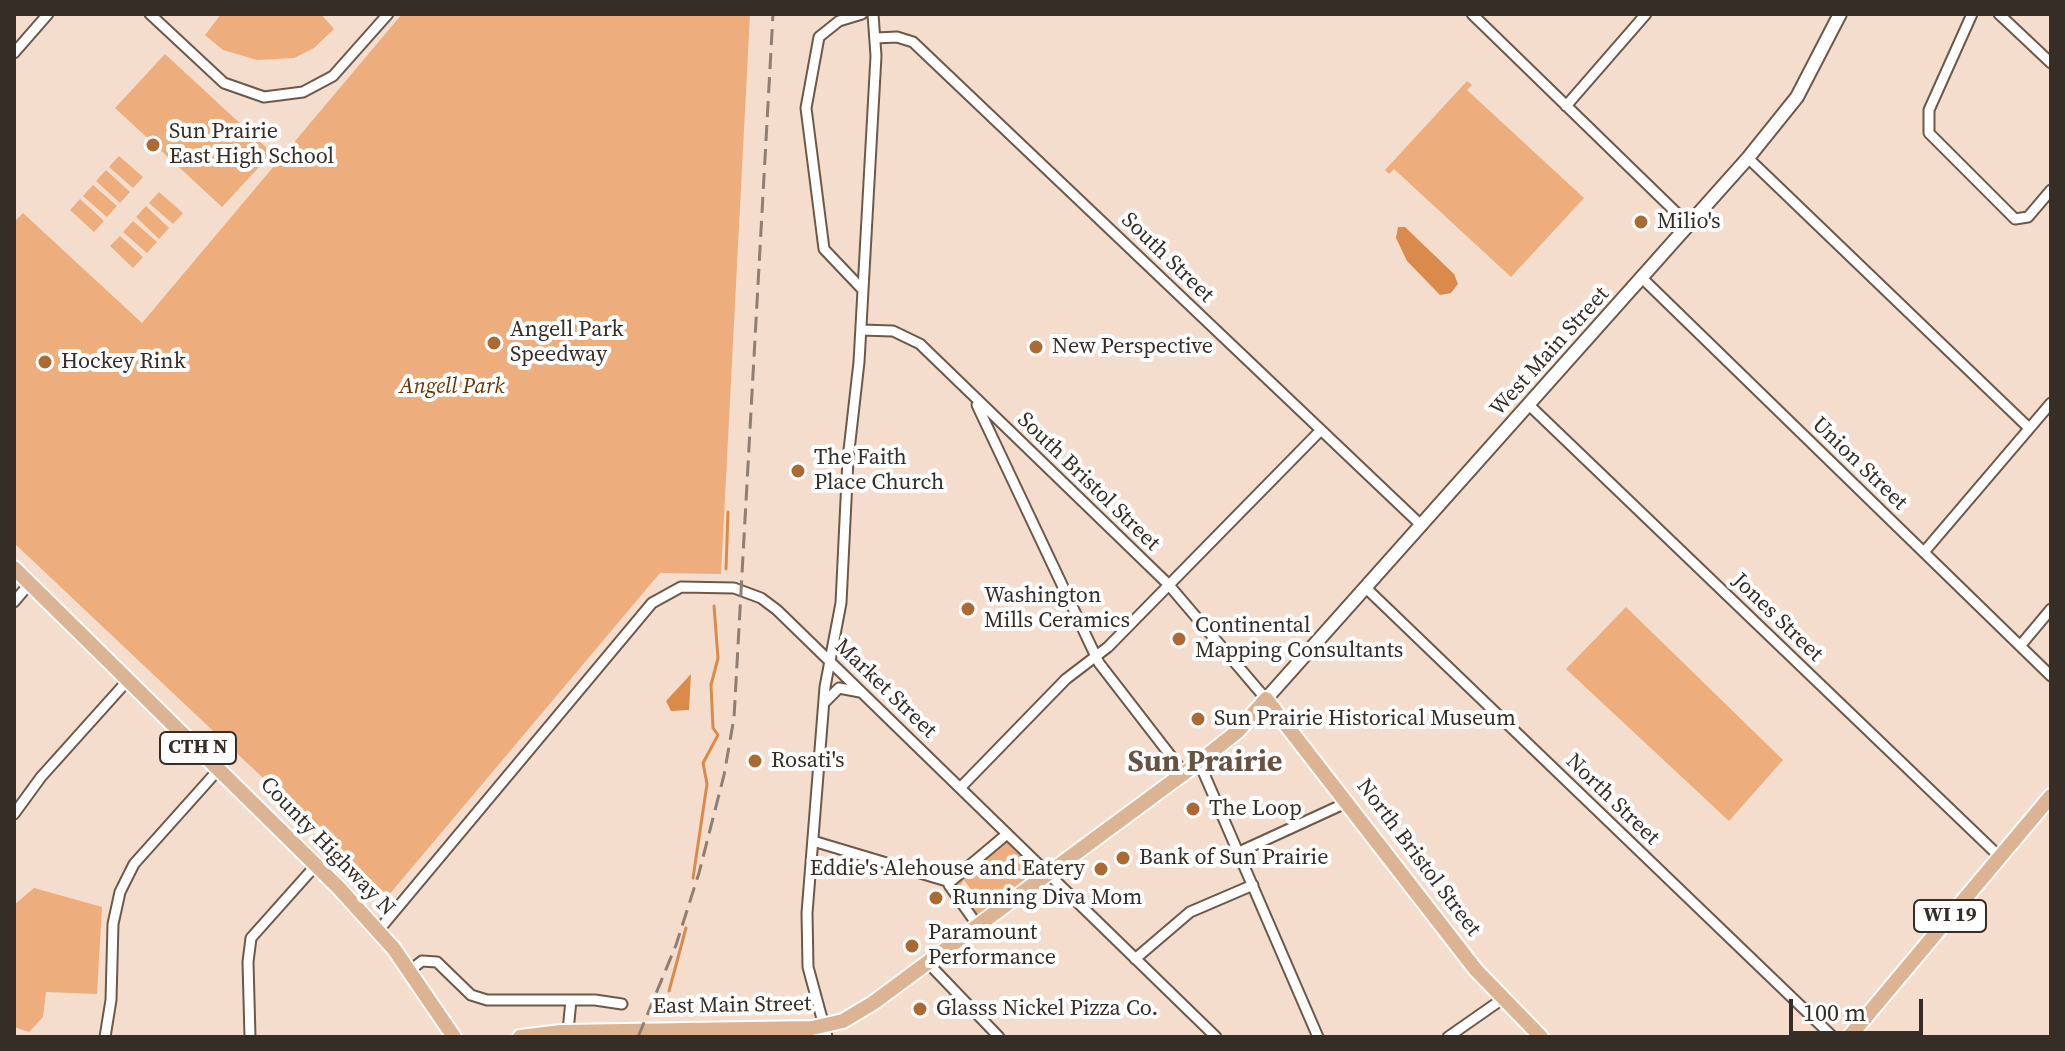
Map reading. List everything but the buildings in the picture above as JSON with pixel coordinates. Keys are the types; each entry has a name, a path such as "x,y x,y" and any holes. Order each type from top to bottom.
{"main road":[{"name":"West Main Street","path":"1266,699 1748,158 1797,97 1840,14"},
{"name":"County Highway N","path":"14,568 317,864 378,931 454,1037"},
{"name":"East Main Street","path":"520,1037 568,1031 826,1031 873,1003 928,963 974,922 1049,874 1199,762 1238,731 1266,699"},
{"name":"North Bristol Street","path":"1266,699 1501,1000 1541,1037"},
{"name":"WI 19","path":"1849,1037 2051,796"}],"street":[{"path":"14,53 48,14"},
{"path":"150,14 224,83 264,97 303,92 333,76 388,14"},
{"path":"862,14 839,21 819,37 806,108 824,249 862,289"},
{"path":"826,1031 808,967 807,913 824,703 829,659 841,603 848,459 861,330 876,38 873,14"},
{"path":"1472,14 1689,225"},
{"path":"1566,106 1646,14"},
{"path":"1972,14 1929,110 1928,126 1935,141 2015,219 2023,219 2051,190"},
{"path":"1999,14 2051,63"},
{"name":"South Street","path":"876,38 905,37 913,42 1422,526"},
{"path":"1748,158 2029,428"},
{"name":"Union Street","path":"1642,278 2051,676"},
{"name":"South Bristol Street","path":"861,330 893,331 912,337 1168,584 1266,699"},
{"path":"974,398 1096,657 1184,773"},
{"path":"1924,552 2051,403"},
{"name":"Jones Street","path":"1529,405 2000,857"},
{"path":"960,788 1066,679 1096,657 1321,430"},
{"path":"14,602 30,583"},
{"name":"Market Street","path":"378,931 645,610 670,590 706,586 752,593 772,606 1216,1037"},
{"name":"North Street","path":"1366,588 1833,1037"},
{"path":"2020,646 2051,609"},
{"path":"14,814 41,777 129,679"},
{"path":"824,703 832,692 844,687 865,695"},
{"path":"1199,762 1318,1037"},
{"path":"105,1037 111,1000 113,924 120,892 134,864 219,769"},
{"path":"1239,852 1348,802"},
{"path":"950,884 1007,834"},
{"path":"813,841 950,884 974,922"},
{"path":"250,1037 248,962 251,938 317,864"},
{"path":"1135,959 1190,912 1253,885"},
{"path":"409,971 422,961 437,962 471,995 487,1000 571,1000 622,1004"},
{"path":"928,963 999,1037"},
{"path":"568,1031 571,1000"},
{"path":"1448,1037 1501,1000"}],"green space":[{"path":"221,14 321,14 334,29 314,48 294,58 257,60 223,50 205,35"},
{"name":"Angell Park","path":"402,14 750,14 721,574 660,573 388,896 14,543 14,222 23,213 142,323"},
{"path":"165,54 272,153 222,207 115,108"},
{"path":"1467,81 1472,85 1467,90 1584,198 1511,277 1394,169 1389,174 1385,170"},
{"path":"119,156 143,177 133,188 109,167"},
{"path":"106,170 130,192 120,203 96,181"},
{"path":"93,185 117,206 107,217 83,196"},
{"path":"159,192 183,213 173,224 149,203"},
{"path":"80,199 104,221 94,232 70,210"},
{"path":"146,206 169,228 159,239 136,217"},
{"path":"133,221 157,242 147,253 123,232"},
{"path":"120,236 143,257 133,268 110,246"},
{"path":"1626,607 1783,760 1729,821 1566,669"},
{"path":"1007,834 1049,874 978,926 967,912 977,898 964,880 955,894 951,877"},
{"path":"34,888 102,907 97,994 46,992 43,1017 29,1032 14,1027 14,905"}],"shaded area":[{"path":"1398,227 1405,227 1454,274 1458,284 1451,293 1440,295 1407,261 1396,238"},
{"path":"691,674 689,710 671,711 666,701"}],"waterway":[{"path":"726,569 728,512"},
{"path":"693,878 707,784 703,763 718,735 713,728 711,685 718,658 714,606"},
{"path":"669,991 686,928"}],"railway":[{"path":"638,1037 676,945 699,873 724,775 734,718 773,14"}],"place":[{"name":"Sun Prairie East High School","path":"153,145"},
{"name":"Milio's","path":"1641,222"},
{"name":"Angell Park Speedway","path":"494,343"},
{"name":"New Perspective","path":"1036,347"},
{"name":"Hockey Rink","path":"45,362"},
{"name":"The Faith Place Church","path":"798,471"},
{"name":"Washington Mills Ceramics","path":"968,609"},
{"name":"Continental Mapping Consultants","path":"1179,639"},
{"name":"Sun Prairie Historical Museum","path":"1198,719"},
{"name":"Rosati's","path":"755,761"},
{"name":"The Loop","path":"1193,809"},
{"name":"Bank of Sun Prairie","path":"1123,858"},
{"name":"Eddie's Alehouse and Eatery","path":"1101,869"},
{"name":"Running Diva Mom","path":"936,898"},
{"name":"Paramount Performance","path":"912,946"},
{"name":"Glasss Nickel Pizza Co.","path":"920,1009"}],"district":[{"name":"Sun Prairie","path":"1205,763"}]}
